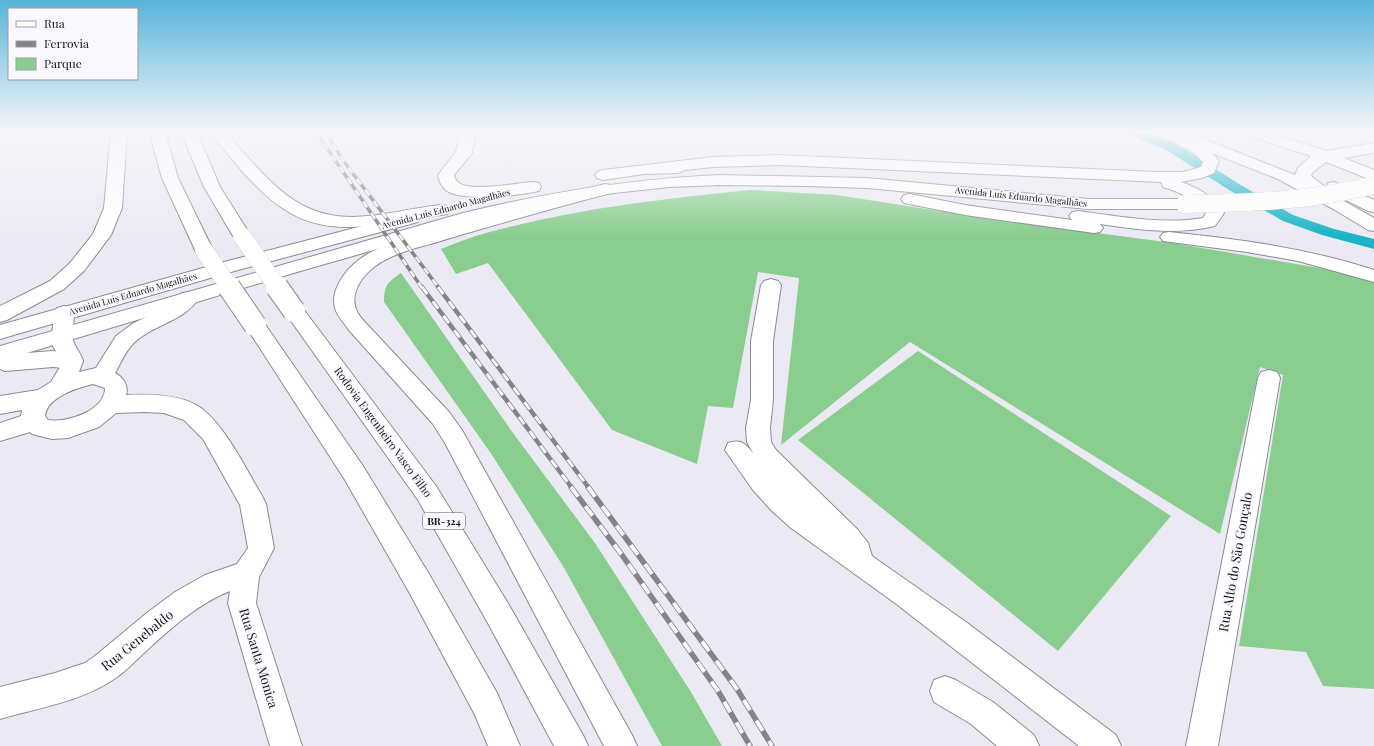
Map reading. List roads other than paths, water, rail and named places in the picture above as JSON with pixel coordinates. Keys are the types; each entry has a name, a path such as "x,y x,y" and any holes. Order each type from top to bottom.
{"main road":[{"path":"0,315 57,284 77,267 102,235 112,208 116,167"},
{"path":"167,167 178,197 204,250 354,473 419,583 486,704 504,746"},
{"name":"Rodovia Engenheiro Vasco Filho","path":"204,167 212,187 242,236 294,311 428,492 572,746"},
{"path":"248,167 276,197 292,208 309,216 336,221 365,221 441,210"},
{"path":"453,167 446,175 448,182 454,188 464,191 478,192 533,186"},
{"path":"644,169 666,167"},
{"path":"923,167 1116,176 1186,177 1200,174 1208,170 1210,167"},
{"path":"1262,167 1284,176 1374,226"},
{"path":"1294,167 1374,207"},
{"path":"1309,167 1304,171 1303,177 1311,185 1340,206"},
{"path":"1361,167 1374,176"},
{"name":"Avenida Luís Eduardo Magalhães","path":"0,332 231,266 533,186 644,169 758,168 856,172 1093,194 1178,204"},
{"path":"882,193 1174,227 1192,227 1209,222 1215,213 1206,200 1178,186 1161,181 1116,176"},
{"name":"Avenida Luís Eduardo Magalhães","path":"0,354 469,217 530,202 605,189 669,182 720,180 808,181 866,183 1088,204 1178,204"},
{"path":"808,181 882,193 965,210 1048,222 1284,251 1346,266 1374,276"},
{"path":"1178,204 1293,200 1335,194 1374,185"},
{"path":"605,189 473,226 386,253 370,260 359,269 349,284 345,294 345,309 355,324 441,418 454,437 621,746"},
{"path":"771,285 762,341 762,400 758,428 759,442 767,457 849,538 858,551 860,562"},
{"name":"Avenida Luís Eduardo Magalhães","path":"102,377 123,342 139,329 169,314 189,298"},
{"name":"Avenida Luís Eduardo Magalhães","path":"64,313 62,336 66,350 72,361"},
{"path":"0,364 53,359 72,361 69,371 43,404 40,428 63,430 78,426 93,419 110,405 117,393 116,385 111,380 102,377 82,378 43,404 0,432"},
{"name":"Rua Alto do São Gonçalo","path":"1202,746 1269,378"},
{"name":"Rua Santa Monica","path":"110,405 145,402 164,404 192,414 211,433 253,504 261,548 246,574 242,603 286,746"},
{"path":"0,405 17,403 43,404"},
{"path":"0,420 43,404"},
{"path":"737,450 758,479 777,500 810,529 860,562 979,648 1105,746"},
{"name":"Rua Genebaldo","path":"0,703 86,679 106,667 163,617 184,603 225,580 246,574"},
{"path":"945,691 963,700 982,713 1022,746"}],"waterway":[{"path":"1202,167 1288,218 1328,232 1374,244"}],"railway":[{"path":"340,167 422,288"},
{"path":"348,167 439,288"},
{"path":"422,287 572,488"},
{"path":"438,287 589,488"},
{"path":"571,487 622,555 718,691 750,746"},
{"path":"588,487 737,689 772,746"}]}
